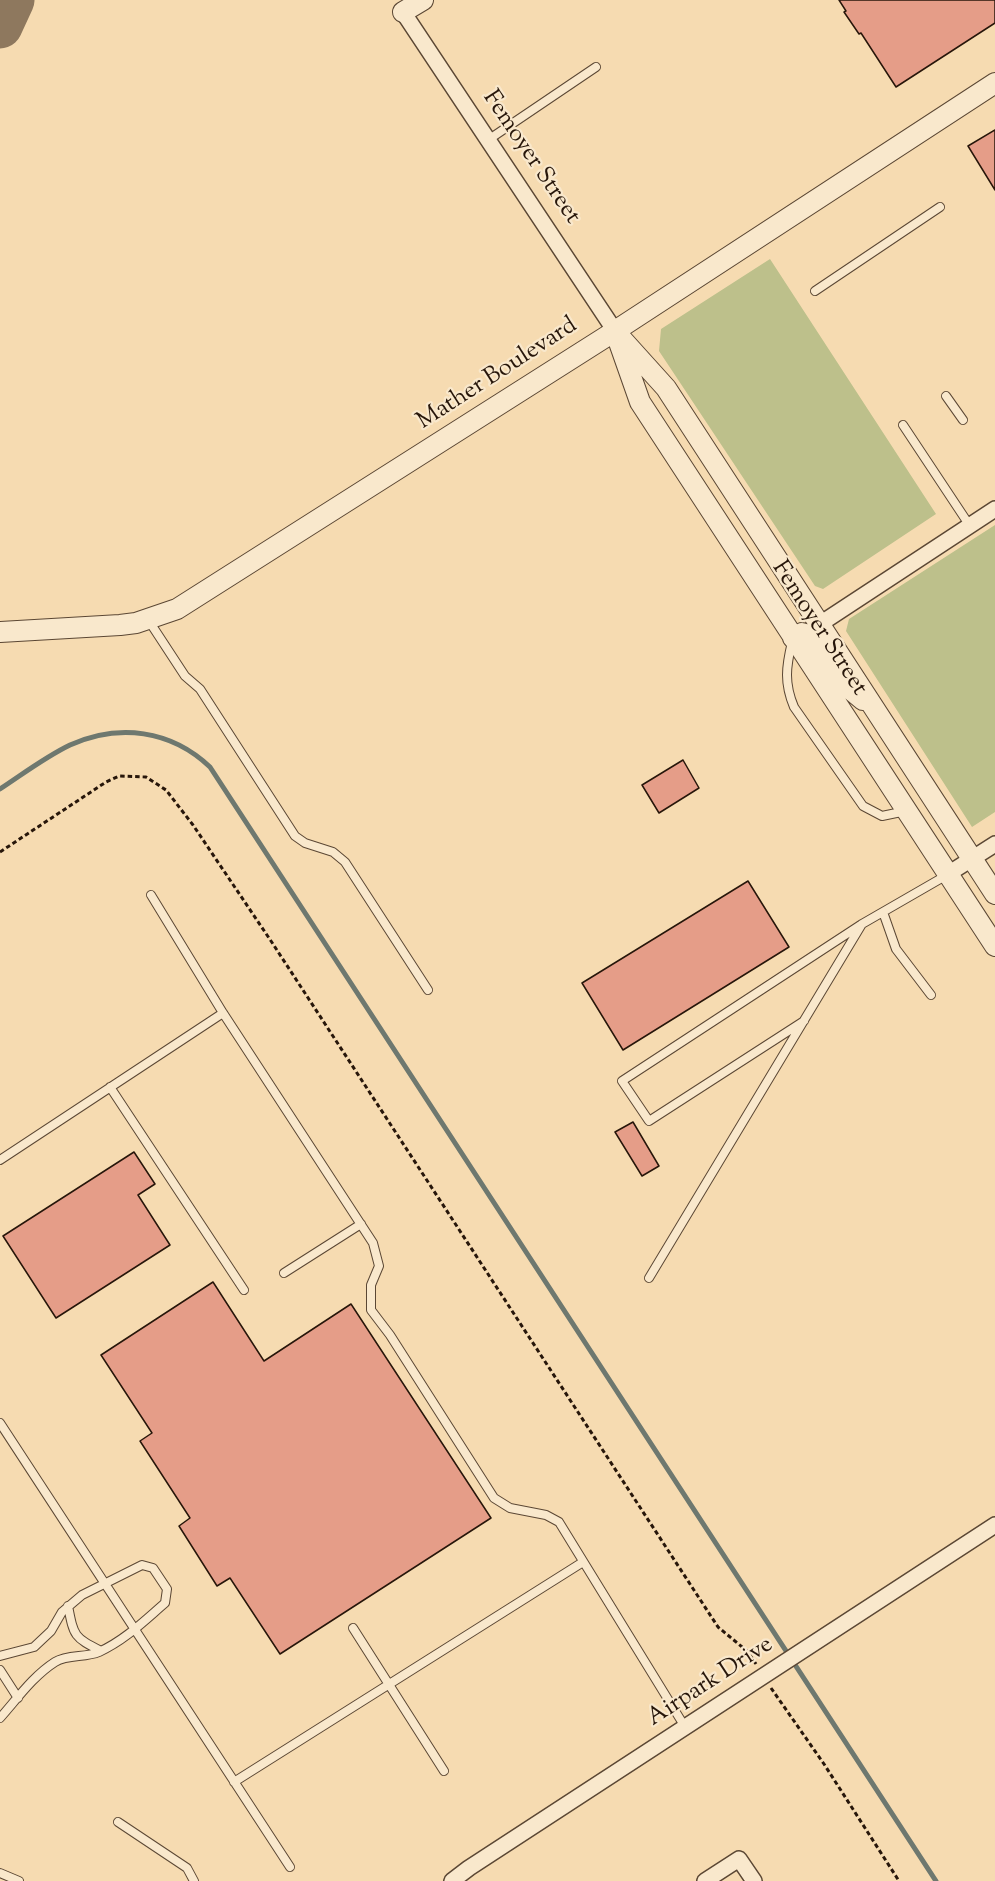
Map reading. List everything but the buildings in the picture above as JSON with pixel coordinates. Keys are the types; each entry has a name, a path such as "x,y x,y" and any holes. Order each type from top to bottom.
{"street":[{"path":"403,12 423,0"},
{"name":"Femoyer Street","path":"403,12 615,331 666,388 995,894"},
{"name":"Mather Boulevard","path":"0,632 120,625 148,620 169,613 193,600 615,331 995,83"},
{"name":"Femoyer Street","path":"615,331 640,402 995,946"},
{"path":"820,624 995,509"},
{"path":"793,638 802,633 809,635 839,680 877,711"},
{"path":"948,874 995,844"},
{"name":"Airpark Drive","path":"452,1881 995,1525"},
{"path":"705,1881 739,1858 754,1881"}],"lane":[{"path":"488,140 596,67"},
{"path":"815,291 940,207"},
{"path":"945,396 963,420"},
{"path":"903,425 970,526"},
{"path":"148,620 185,676 200,689 295,836 305,843 333,852 345,862 428,990"},
{"path":"793,638 786,666 788,692 794,707 863,806 882,816 906,810"},
{"path":"804,1021 649,1122 622,1080 862,924 948,874"},
{"path":"152,896 223,1013 373,1243 379,1266 371,1285 371,1310 390,1335 494,1498 510,1508 546,1515 559,1522 685,1727"},
{"path":"883,912 896,949 931,995"},
{"path":"648,1278 862,924"},
{"path":"0,1160 223,1013"},
{"path":"110,1087 244,1290"},
{"path":"284,1273 361,1224"},
{"path":"0,1423 290,1867"},
{"path":"234,1782 583,1562"},
{"path":"0,1656 34,1647 51,1631 62,1612 81,1595 142,1565 153,1569 167,1589 165,1603 135,1630 96,1653 57,1661 44,1671 0,1718"},
{"path":"68,1606 72,1627 79,1640 101,1651"},
{"path":"353,1628 444,1771"},
{"path":"0,1670 18,1698"},
{"path":"118,1822 187,1868 194,1881"},
{"path":"0,1873 20,1881"}],"path":[{"path":"0,852 118,776 146,777 166,790 193,825 271,941 718,1626 753,1659"},
{"path":"775,1695 824,1764 899,1881"}],"green space":[{"path":"770,259 936,514 823,589 815,586 659,351 661,329"},
{"path":"995,525 995,812 972,827 846,631 849,619"}],"waterway":[{"path":"0,789 70,745 107,734 144,734 161,738 179,745 210,767 936,1881"}],"taxiway":[{"path":"0,26 12,0"}]}
